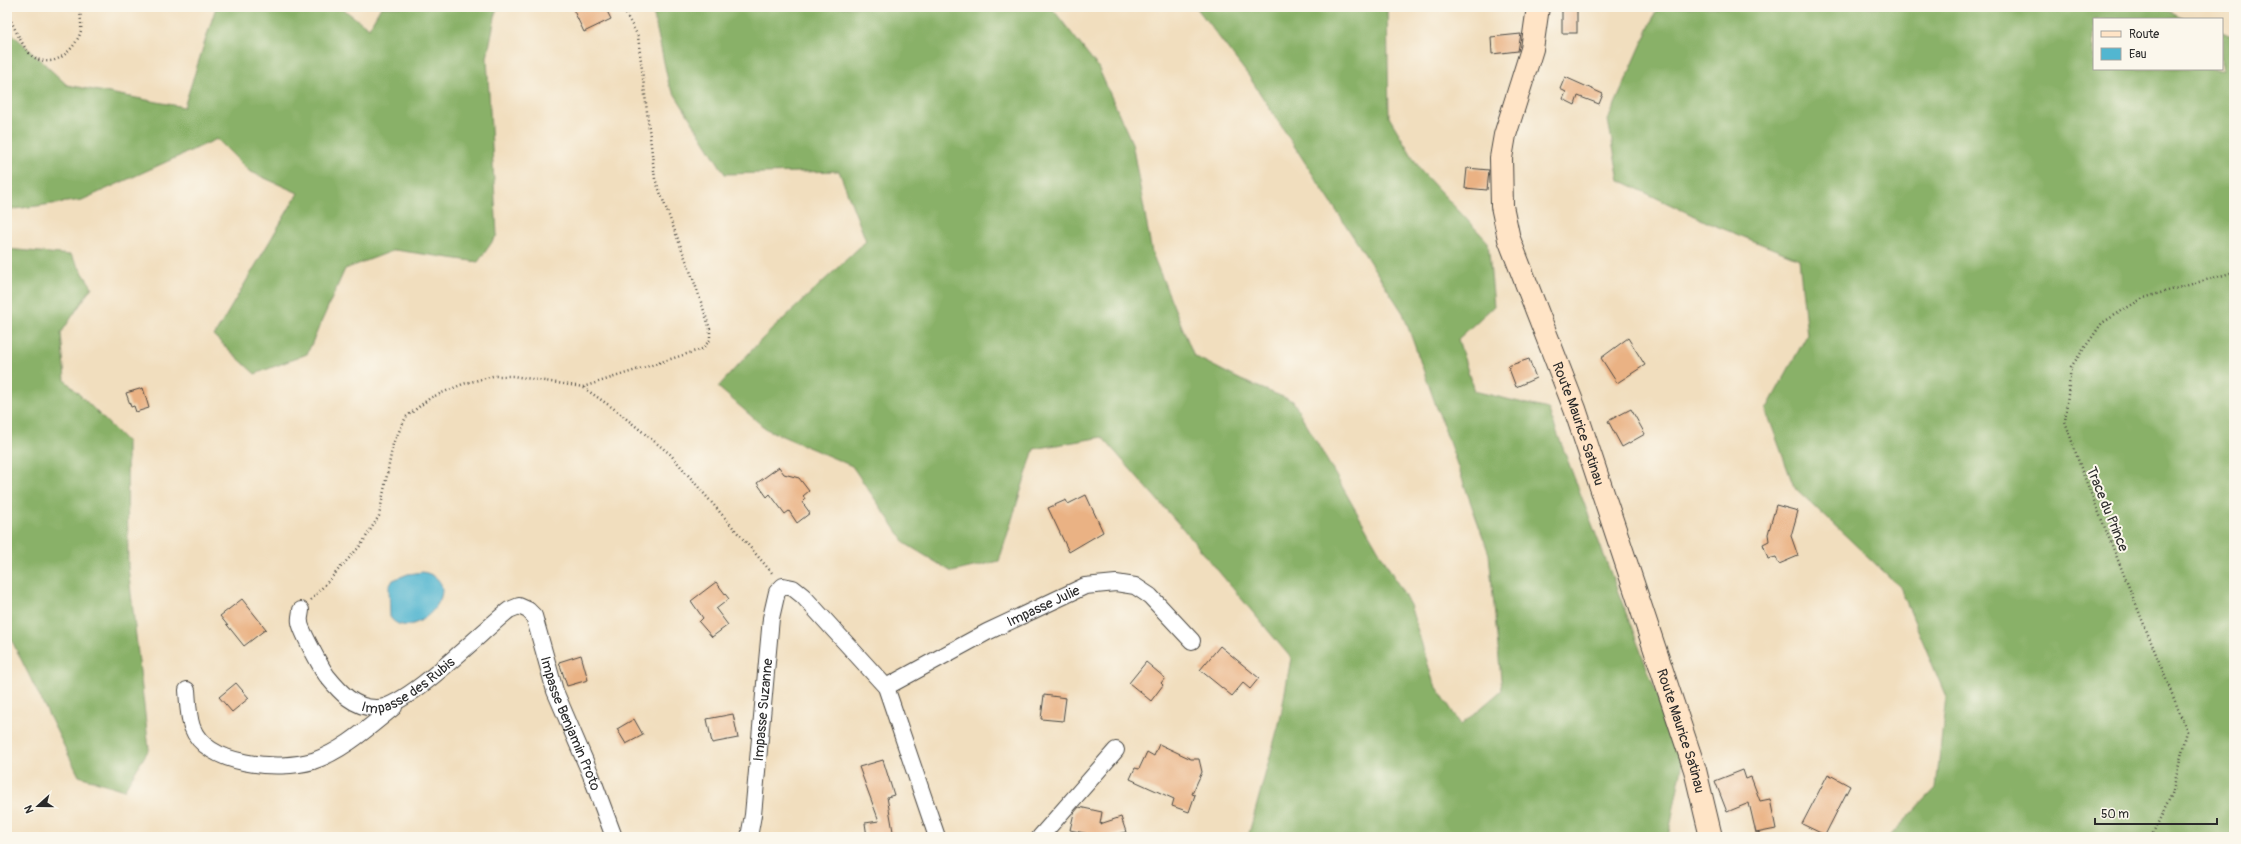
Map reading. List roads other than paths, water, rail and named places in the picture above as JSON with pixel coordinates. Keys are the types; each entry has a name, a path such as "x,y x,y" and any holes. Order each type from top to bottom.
{"main road":[{"name":"Route Maurice Satinau","path":"1538,7 1532,49 1505,136 1501,158 1502,206 1509,239 1575,410 1693,762 1711,837"}],"street":[{"name":"Impasse Julie","path":"886,687 986,632 1085,586 1116,583 1135,586 1150,596 1192,642"},
{"name":"Impasse Suzanne","path":"749,837 753,815 771,618 776,592 783,586 793,588 803,596 886,687"},
{"name":"Impasse des Rubis","path":"302,610 299,622 323,672 343,695 363,707 376,708 387,707 401,700 459,654 509,610 519,606 528,610"},
{"name":"Impasse Benjamin Proto","path":"528,610 534,616 555,691 592,775 614,837"},
{"path":"886,687 937,837"},
{"path":"187,690 192,727 201,740 233,760 260,764 293,765 313,761 331,753 363,732 401,700"},
{"path":"1040,837 1116,750"}],"water":[{"path":"423,572 437,578 442,588 440,599 433,610 423,619 411,625 399,624 390,617 389,587 393,580 408,574"}]}
